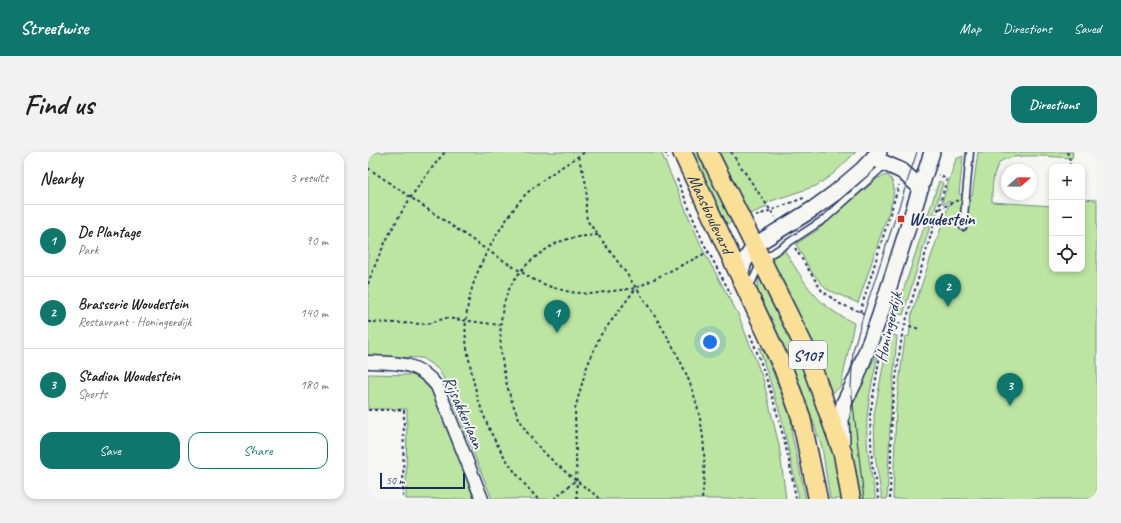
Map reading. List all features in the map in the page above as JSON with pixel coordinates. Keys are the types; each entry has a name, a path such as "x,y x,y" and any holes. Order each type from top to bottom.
{"main road":[{"name":"Maasboulevard","path":"708,152 759,252"},
{"name":"Maasboulevard","path":"675,155 740,276"},
{"name":"S107","path":"759,252 806,350 843,454 851,499"},
{"name":"S107","path":"740,276 741,296 783,368 801,417 818,499"}],"street":[{"name":"Honingerdijk","path":"843,454 841,419 844,403 856,379 878,318 932,152"},
{"path":"740,276 744,262 759,252 783,228 835,193 880,158 906,173 921,188"},
{"name":"Rijsakkerlaan","path":"368,362 410,365 429,375 437,386 482,499"}],"lane":[{"path":"962,227 970,152"},
{"path":"741,296 753,277 759,252 791,241 826,218 880,158"}],"path":[{"path":"368,284 382,247 410,197 445,152"},
{"path":"538,499 518,478 499,451 485,422 474,387 469,362 466,322 470,297 487,250 526,195 585,152"},
{"path":"665,152 675,155"},
{"path":"731,152 769,210 783,228"},
{"path":"1067,152 1070,164"},
{"path":"578,157 586,186 587,219 636,288 681,361 695,396 702,425 706,461 702,499"},
{"path":"368,168 487,250 534,280 551,287 570,292 590,294 636,288 708,252"},
{"name":"Honingerdijk","path":"890,499 892,406 905,325 947,179 936,174"},
{"name":"Maasboulevard","path":"677,178 708,252 741,296"},
{"name":"Honingerdijk","path":"860,312 900,178"},
{"path":"769,210 810,195"},
{"path":"939,209 964,198"},
{"path":"598,235 562,241 534,257 521,271 507,294 500,325 502,358 509,390 522,424 542,451 601,499"},
{"path":"791,241 822,290 840,304 878,318 920,330"},
{"path":"577,499 575,409 586,369 600,336 636,288"},
{"path":"368,322 426,324 446,318 466,322 500,325"},
{"path":"750,333 766,374 787,452 796,499"},
{"path":"368,410 404,410 403,499"},
{"path":"870,440 872,465 879,499"},
{"path":"554,499 577,479"}],"green space":[{"path":"374,152 661,152 703,250 738,314 763,379 779,445 786,499 492,499 443,377 438,369 422,358 368,356 368,159"},
{"path":"691,152 701,152 736,220 726,225"},
{"path":"715,152 856,152 833,174 816,186 768,202 765,208 747,215"},
{"path":"978,152 1073,152 1072,158 1024,156 1006,159 1000,162 997,166 994,176 992,202 1049,206 1049,272 1085,272 1085,199 1097,200 1097,499 893,499 896,407 905,337 909,336 912,313 950,201 943,204 942,202 956,159 963,156 959,194 972,196"},
{"path":"887,175 892,180 893,184 894,191 892,202 858,303 826,289 811,271 796,244 819,229 878,178"},
{"path":"939,181 943,183 903,315 896,313"},
{"path":"785,251 813,293 830,309 854,323 841,386 830,396 767,261"},
{"path":"759,272 799,357 833,439 844,499 830,499 822,447 806,401 794,369 757,294"},
{"path":"889,334 897,336 891,406 887,499 882,499 875,455 874,415"},
{"path":"759,347 765,352 791,418 792,435 806,499 799,499 781,416"},
{"path":"879,351 867,419 867,442 876,499 861,499 854,461 848,441 845,416 859,385"},
{"path":"368,374 413,375 421,379 436,395 474,499 406,499 407,409 368,409"}],"tram line":[{"path":"864,499 851,387 853,351 917,152"}],"place":[{"name":"Woudestein","path":"901,219"},
{"name":"Brasserie Woudestein","path":"948,307"},
{"name":"De Plantage","path":"557,333"},
{"name":"Stadion Woudestein","path":"1010,406"}]}
